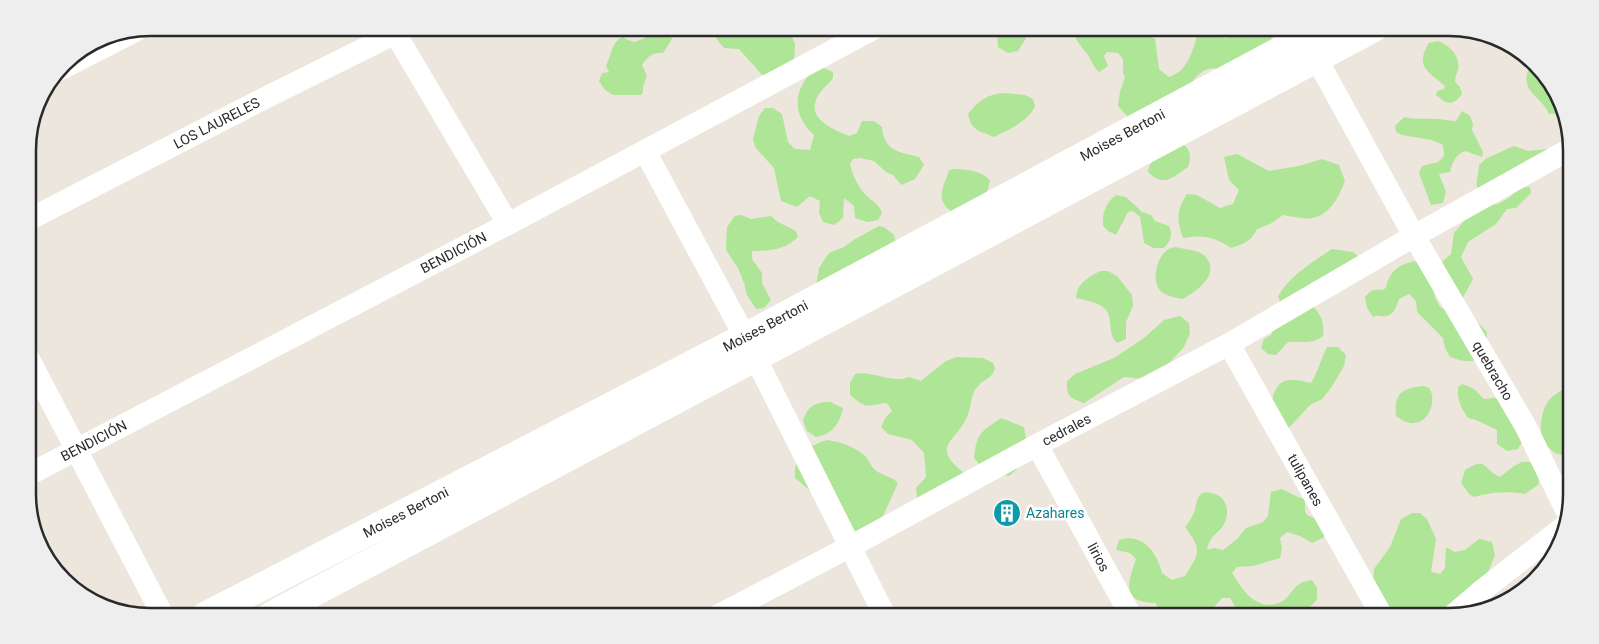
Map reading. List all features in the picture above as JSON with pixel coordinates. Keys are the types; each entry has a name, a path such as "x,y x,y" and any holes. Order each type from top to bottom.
{"street":[{"name":"LOS LAURELES","path":"36,216 384,36"},
{"path":"402,36 508,224"},
{"name":"BENDICIÓN","path":"36,471 508,224 860,36"},
{"name":"Moises Bertoni","path":"284,608 750,347 1310,38 1323,36"},
{"name":"quebracho","path":"1310,38 1414,236 1526,427 1563,503"},
{"path":"90,54 112,43"},
{"path":"645,151 750,347 881,608"},
{"name":"cedrales","path":"732,608 1228,344 1414,236 1563,153"},
{"name":"tulipanes","path":"1228,344 1377,608"},
{"name":"Moises Bertoni","path":"221,608 750,347"},
{"path":"36,372 159,608"},
{"name":"lirios","path":"1037,445 1127,608"},
{"path":"1462,607 1556,533"}],"green space":[{"path":"624,36 625,39 634,42 646,36 670,36 672,39 663,53 651,55 642,65 647,76 641,95 613,95 605,90 599,81 602,73 609,72 606,66 614,45"},
{"path":"714,36 792,36 795,44 794,60 779,72 762,75 739,49 724,48"},
{"path":"997,36 1024,36 1026,38 1018,51 1008,53 998,47"},
{"path":"1075,36 1150,36 1155,39 1159,69 1169,77 1176,74 1185,65 1192,52 1197,36 1226,38 1229,36 1275,36 1271,38 1275,45 1228,75 1217,69 1203,71 1196,77 1189,89 1128,117 1118,106 1125,77 1123,73 1123,59 1118,53 1107,52 1104,56 1108,66 1099,72"},
{"path":"1438,41 1450,48 1458,60 1455,82 1460,87 1462,94 1451,103 1445,102 1436,95 1437,91 1444,89 1445,86 1428,72 1423,63 1423,57 1429,43"},
{"path":"824,68 833,72 833,78 817,97 815,107 819,119 830,127 849,136 857,133 862,121 874,121 882,127 883,135 889,146 899,152 919,157 924,165 915,179 901,185 893,175 886,172 874,161 860,158 853,159 850,164 857,182 862,191 878,206 882,213 878,220 867,222 855,218 854,206 844,198 843,218 834,225 823,222 819,213 820,201 810,196 797,207 781,201 774,168 755,147 753,139 759,116 765,108 773,108 782,114 788,142 795,149 810,150 814,135 801,119 798,110 799,93 802,85 815,69"},
{"path":"1529,70 1547,93 1556,113 1549,114 1529,88 1527,76"},
{"path":"1003,93 1025,95 1033,99 1035,106 1023,121 994,137 980,132 971,124 968,114 983,99"},
{"path":"1462,111 1470,116 1473,124 1472,130 1483,152 1482,157 1465,151 1459,154 1453,162 1450,172 1439,174 1446,192 1443,203 1431,205 1419,173 1422,166 1438,162 1444,156 1443,145 1432,140 1402,135 1396,132 1395,126 1404,117 1456,121"},
{"path":"1179,141 1186,146 1189,152 1188,167 1173,177 1164,180 1154,177 1148,172 1149,166 1156,157"},
{"path":"1514,146 1528,151 1548,149 1485,194 1477,187 1479,165 1487,158"},
{"path":"1237,154 1269,171 1299,166 1322,159 1339,165 1345,181 1337,199 1324,213 1309,218 1283,215 1272,223 1257,229 1250,239 1236,247 1231,248 1208,237 1183,238 1179,211 1187,194 1197,195 1220,208 1233,204 1239,190 1229,180 1224,157"},
{"path":"949,170 978,172 990,180 982,201 952,212 943,202 942,192"},
{"path":"1520,187 1530,187 1531,193 1516,208 1507,209 1496,224 1468,242 1461,257 1473,279 1462,299 1440,268 1443,261 1451,254 1454,233 1468,216 1483,205 1498,204 1510,197"},
{"path":"1116,195 1126,197 1142,212 1151,215 1155,221 1169,226 1171,238 1164,248 1153,248 1144,243 1140,217 1133,211 1128,212 1116,235 1103,226 1105,208"},
{"path":"741,215 751,219 771,216 778,222 796,231 798,237 788,245 777,249 752,251 752,259 762,273 762,283 771,300 764,308 756,309 747,295 738,268 726,250 727,227 735,216"},
{"path":"879,226 884,227 894,235 897,248 890,292 882,306 865,308 816,286 819,268 829,253 844,247"},
{"path":"1175,247 1202,254 1209,263 1210,269 1209,276 1205,282 1182,299 1163,293 1159,289 1156,278 1157,265 1163,254 1168,249"},
{"path":"1332,249 1353,252 1367,264 1281,305 1278,296 1289,282 1302,270"},
{"path":"1417,261 1428,268 1435,297 1440,307 1451,312 1470,315 1487,332 1485,349 1478,359 1467,361 1450,357 1445,348 1443,338 1417,312 1416,301 1409,294 1399,299 1395,309 1389,315 1373,317 1367,308 1365,297 1369,293 1386,288 1387,282 1396,269"},
{"path":"1100,271 1108,271 1117,276 1132,295 1133,306 1126,322 1126,339 1117,343 1112,334 1107,311 1090,301 1076,298 1078,288 1087,279"},
{"path":"1309,302 1321,318 1323,336 1311,342 1288,342 1276,355 1268,354 1261,348 1264,339 1271,335 1276,325"},
{"path":"1180,316 1189,323 1190,333 1184,347 1161,372 1145,379 1124,377 1084,403 1070,396 1067,390 1067,381 1075,374 1114,358 1144,338 1164,320"},
{"path":"1327,347 1338,347 1346,355 1344,366 1322,399 1310,405 1287,430 1272,400 1275,392 1281,383 1286,381 1297,380 1311,383"},
{"path":"957,357 983,358 993,363 995,369 990,377 976,388 967,417 948,445 948,457 964,473 917,498 916,488 926,477 924,453 912,440 888,434 881,427 886,417 892,411 887,403 864,405 860,403 850,395 850,383 855,374 862,373 896,379 909,377 921,381 946,361"},
{"path":"1463,384 1474,389 1484,399 1509,399 1522,442 1518,449 1507,451 1497,444 1497,430 1468,418 1461,407 1458,396 1458,387"},
{"path":"1424,386 1429,388 1432,398 1431,409 1425,418 1412,423 1396,416 1396,402 1401,393 1410,388"},
{"path":"1563,390 1563,456 1555,453 1542,442 1541,437 1543,412 1552,397"},
{"path":"824,402 830,402 843,408 840,419 834,428 826,434 816,437 807,431 803,421 810,408"},
{"path":"1001,418 1024,427 1027,445 1018,468 1009,476 984,470 974,458 981,434"},
{"path":"827,440 858,450 866,457 876,471 898,483 883,516 857,543 826,499 808,489 795,478 796,464 803,453 814,445"},
{"path":"1522,462 1530,462 1537,472 1539,484 1525,494 1513,492 1474,497 1469,494 1461,483 1465,470 1472,466 1484,465 1500,477"},
{"path":"1281,489 1305,499 1307,515 1318,520 1326,533 1323,538 1312,543 1300,536 1287,532 1280,538 1282,549 1280,558 1253,566 1237,567 1232,573 1246,593 1252,598 1258,602 1273,605 1286,598 1298,585 1312,580 1317,588 1317,600 1308,608 1236,608 1230,598 1222,598 1213,608 1158,608 1156,603 1145,602 1132,595 1129,584 1136,559 1130,553 1116,550 1119,540 1127,538 1141,541 1152,551 1162,573 1172,580 1185,576 1194,561 1197,551 1194,541 1185,527 1195,510 1199,496 1209,492 1219,496 1225,502 1227,510 1226,519 1222,528 1210,541 1207,550 1214,548 1223,550 1237,539 1246,528 1263,522 1268,516 1271,492"},
{"path":"1412,513 1420,513 1427,519 1436,539 1431,572 1440,574 1445,568 1446,547 1455,552 1465,550 1479,539 1492,542 1495,555 1480,592 1465,607 1383,608 1372,598 1374,569 1390,547 1401,519"}],"place":[{"name":"Azahares","path":"1007,513"}]}
